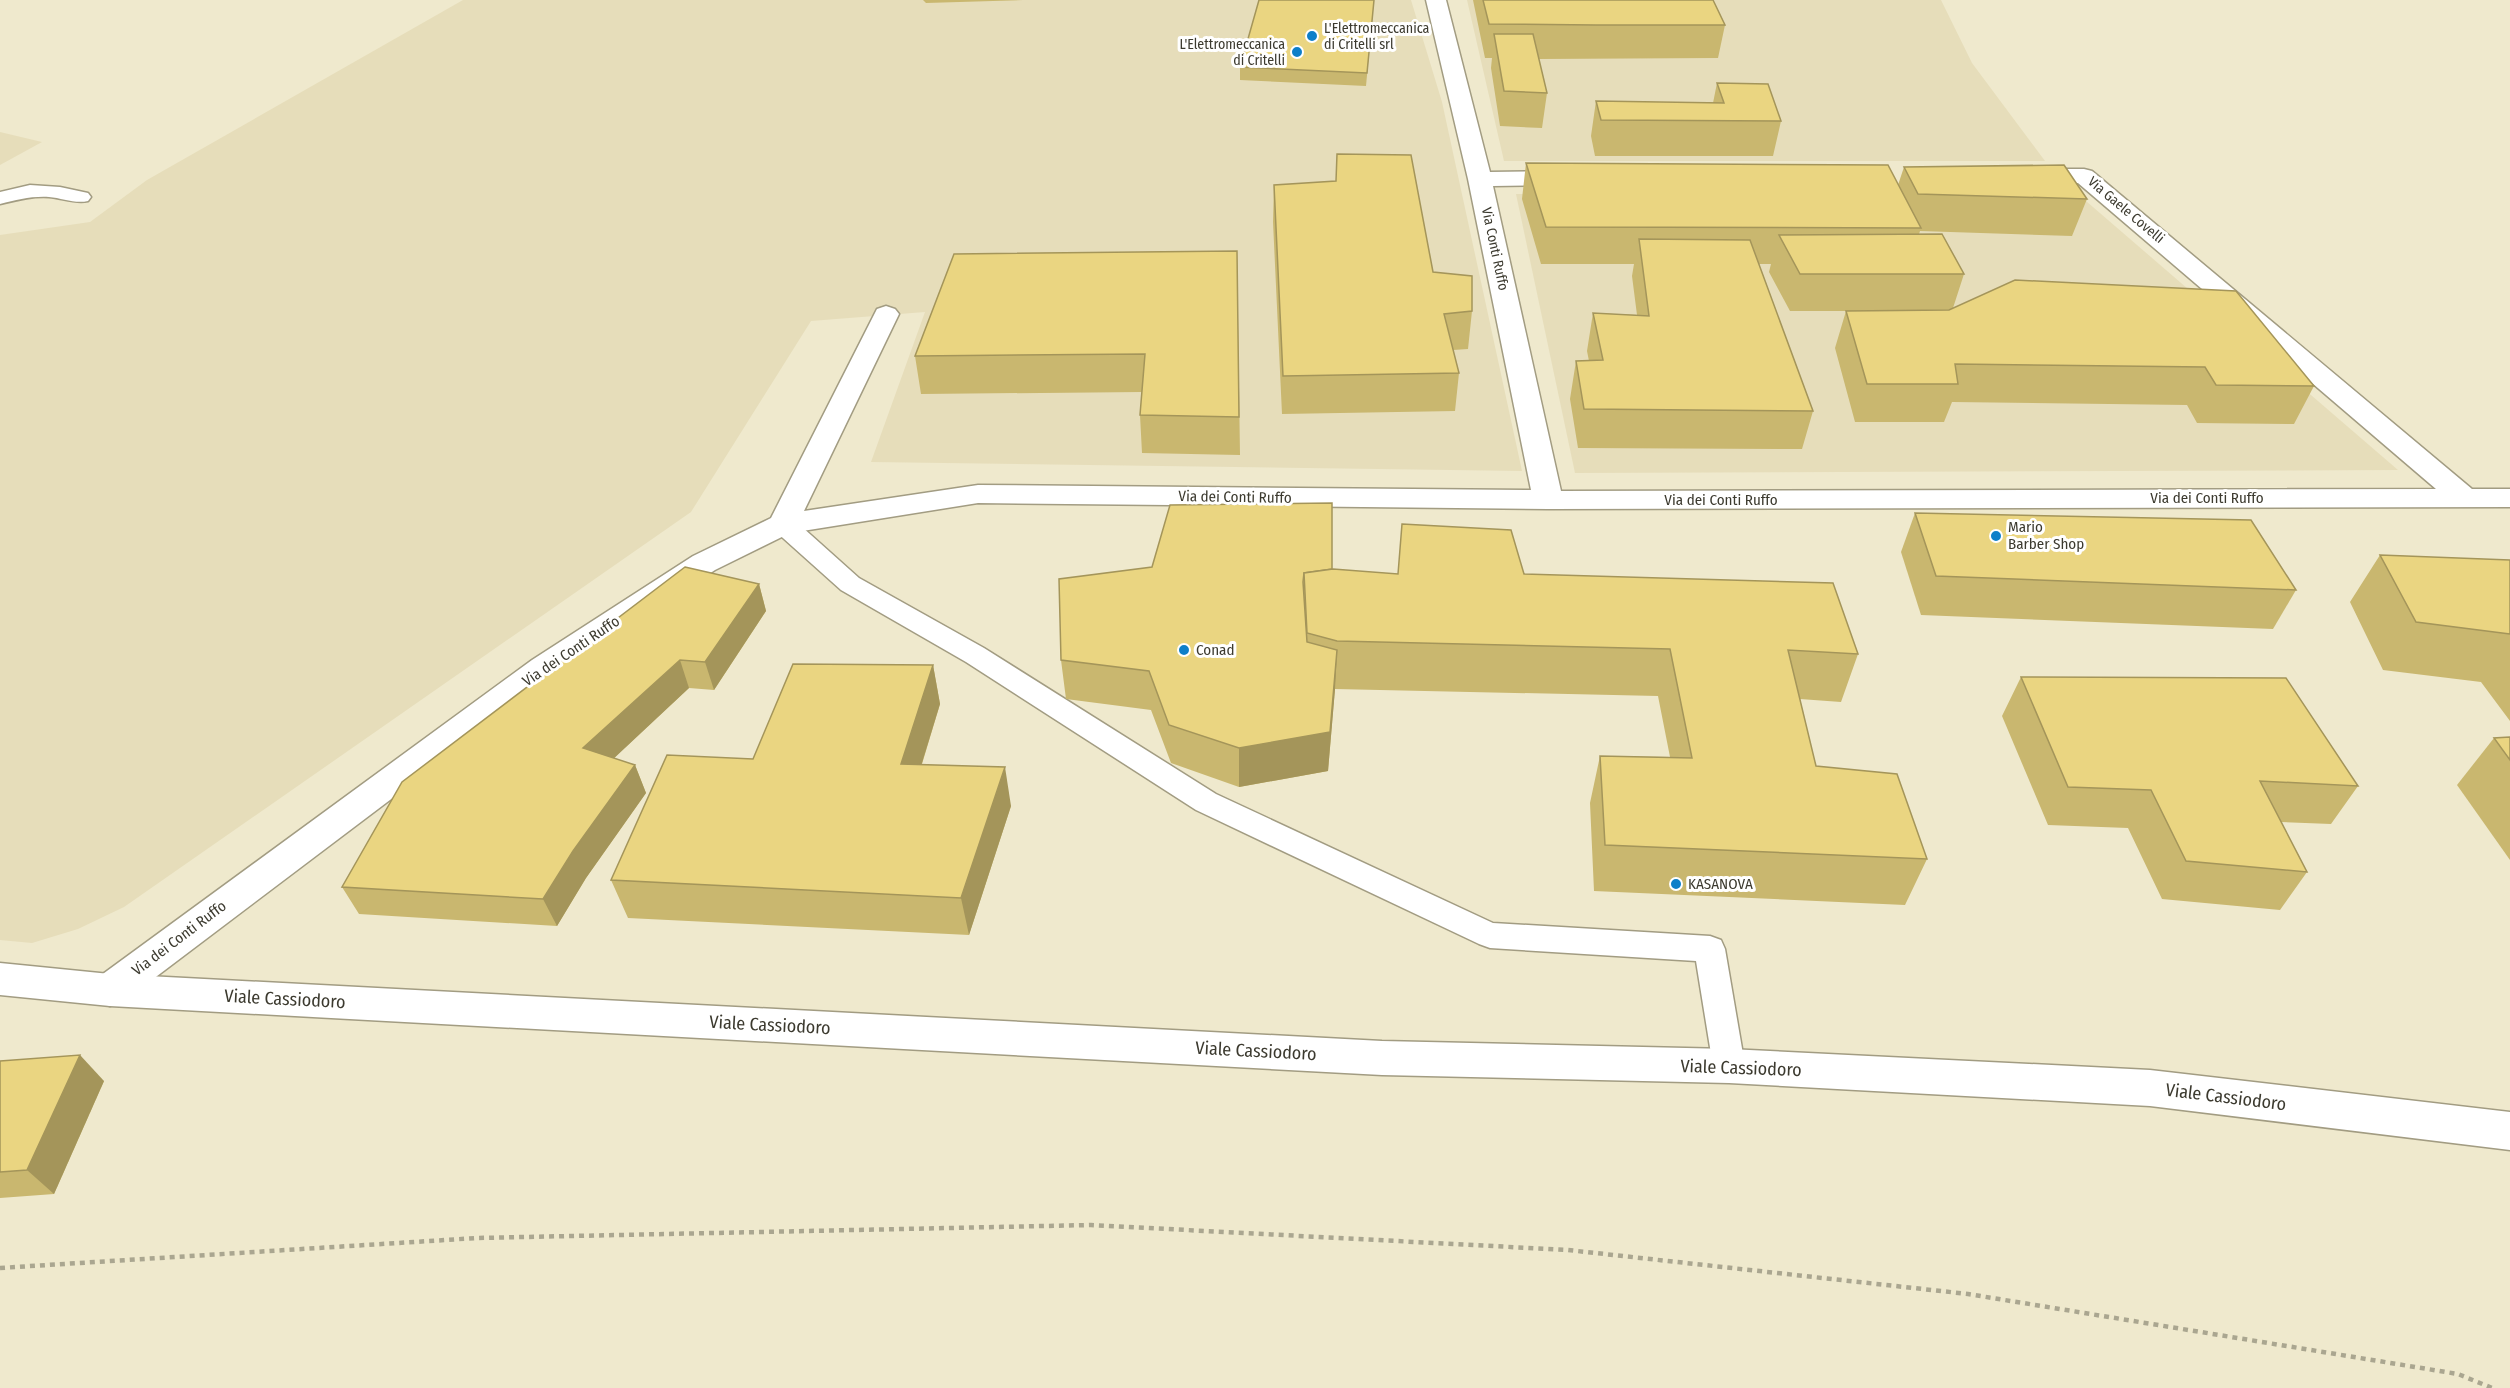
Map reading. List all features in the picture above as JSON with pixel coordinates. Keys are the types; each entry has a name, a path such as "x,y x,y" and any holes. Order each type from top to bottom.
{"street":[{"name":"Via Conti Ruffo","path":"1436,0 1480,179 1548,500"},
{"name":"Via Gaele Covelli","path":"2001,176 2084,176 2464,497"},
{"path":"1480,179 1586,178"},
{"path":"783,524 886,314"},
{"name":"Via dei Conti Ruffo","path":"110,990 543,668 704,563 783,524 978,494 1548,500 2510,498"},
{"name":"Viale Cassiodoro","path":"0,979 110,990 1382,1058 1729,1066 2150,1088 2510,1131"}],"lane":[{"path":"0,198 30,190 48,190 81,197"},
{"path":"783,524 850,584 975,655 1206,802 1490,935 1710,949 1729,1066"}],"path":[{"path":"0,1268 477,1238 1091,1225 1568,1250 1968,1294 2458,1374 2492,1388"}],"shaded area":[{"path":"463,0 1411,0 1442,102 1522,471 871,462 925,312 811,321 691,512 124,907 78,929 32,943 0,940 0,235 90,222 147,180"},
{"path":"1467,0 1941,0 1972,63 2045,161 1504,161"},
{"path":"0,132 42,142 0,165"},
{"path":"1516,194 2079,195 2398,470 1575,473"}],"building":[{"name":"L'Elettromeccanica di Critelli srl","path":"1259,0 1374,0 1367,73 1240,67"},
{"path":"1483,0 1713,0 1725,25 1489,24"},
{"path":"1494,34 1533,34 1547,93 1504,91"},
{"path":"1717,83 1768,84 1781,121 1601,120 1596,101 1724,103"},
{"path":"1337,154 1411,155 1433,272 1472,276 1472,311 1444,314 1459,373 1283,376 1274,185 1336,181"},
{"path":"1526,163 1888,165 1921,228 1546,227"},
{"path":"2064,165 2087,199 1918,194 1904,167"},
{"path":"1942,234 1964,274 1800,274 1779,235"},
{"path":"1639,239 1750,240 1813,411 1584,409 1576,361 1603,360 1593,313 1649,316"},
{"path":"1237,251 1239,417 1140,415 1145,354 915,356 954,254"},
{"path":"2015,280 2236,291 2314,386 2216,385 2205,367 1955,364 1958,384 1867,384 1846,311 1949,310"},
{"name":"Conad","path":"1332,503 1332,569 1304,573 1303,582 1307,642 1337,650 1330,732 1239,748 1169,725 1149,671 1061,660 1059,579 1152,567 1170,505"},
{"path":"1915,513 2251,520 2296,590 1936,576"},
{"path":"1402,524 1511,530 1524,574 1833,583 1858,654 1788,650 1816,766 1897,774 1927,859 1605,845 1600,756 1692,758 1670,649 1337,641 1307,633 1304,573 1333,569 1398,574"},
{"path":"2380,555 2510,560 2510,634 2416,622"},
{"path":"685,567 759,584 705,662 680,660 583,748 635,765 573,851 543,899 342,887 402,782"},
{"path":"793,664 933,665 901,764 1005,767 961,898 611,880 667,755 753,759"},
{"path":"2021,677 2286,678 2358,786 2260,781 2307,872 2186,861 2151,790 2068,787"},
{"path":"2510,737 2510,760 2494,738"},
{"path":"80,1055 27,1170 0,1172 0,1061"}],"place":[{"name":"L'Elettromeccanica di Critelli srl","path":"1312,36"},
{"name":"L'Elettromeccanica di Critelli","path":"1297,52"},
{"name":"Mario Barber Shop","path":"1996,536"},
{"name":"Conad","path":"1184,650"},
{"name":"KASANOVA","path":"1676,884"}]}
